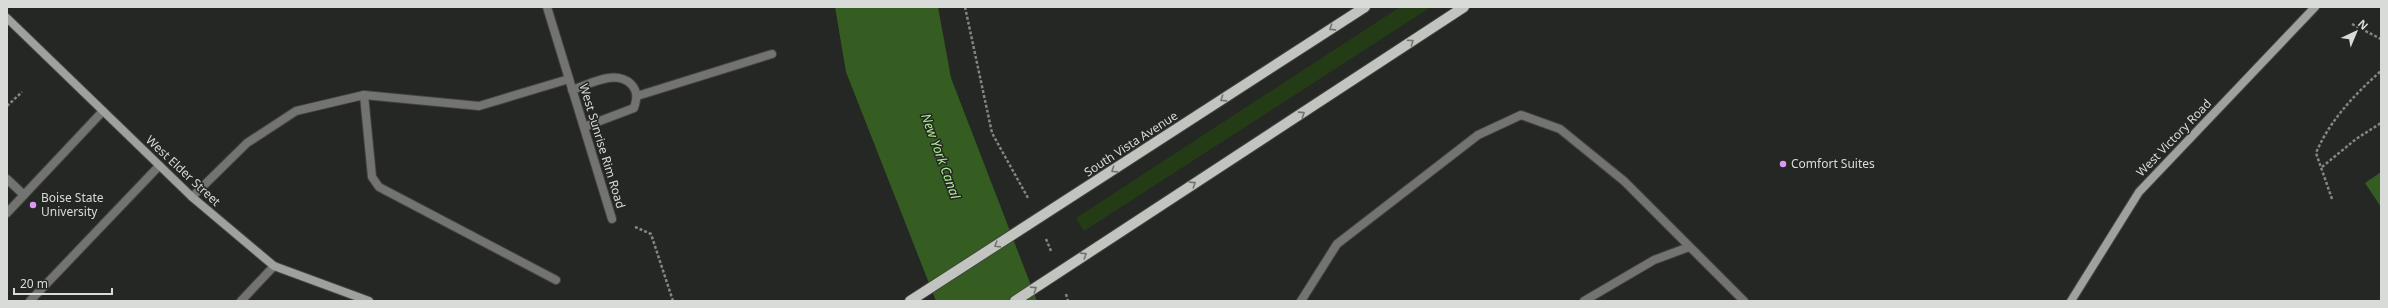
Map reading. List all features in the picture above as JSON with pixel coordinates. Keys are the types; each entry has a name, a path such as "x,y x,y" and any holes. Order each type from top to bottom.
{"main road":[{"name":"South Vista Avenue","path":"910,301 1364,7"},
{"path":"1015,301 1464,7"}],"street":[{"name":"West Sunrise Rim Road","path":"547,7 612,219"},
{"name":"West Victory Road","path":"2071,301 2139,192 2315,7"},
{"name":"West Elder Street","path":"7,18 192,197 274,266 369,301"},
{"path":"637,96 772,54"},
{"path":"572,90 603,79 618,76 625,78 634,87 637,96 634,108 584,126"},
{"name":"West Sunrise Rim Road","path":"192,197 247,143 296,111 364,95 479,106 569,79"},
{"path":"364,95 372,177 379,187 556,280"},
{"path":"7,213 102,111"},
{"path":"1301,301 1337,244 1478,135 1521,115 1560,128 1624,182 1744,301"},
{"path":"30,301 159,166"},
{"path":"7,179 24,195"},
{"path":"1584,301 1654,260 1690,247"},
{"path":"241,301 274,266"}],"path":[{"path":"965,7 992,133 1034,222 1055,274"},
{"path":"2352,24 2381,39"},
{"path":"2332,199 2316,153 2322,140 2345,106 2381,71"},
{"path":"7,106 22,92"},
{"path":"2322,167 2356,139 2381,123"},
{"path":"635,227 651,234 673,301"}],"shaded area":[{"path":"1400,7 1431,7 1084,231 1076,218"}],"water":[{"name":"New York Canal","path":"835,7 938,7 951,78 1037,301 936,301 846,72"},
{"path":"2381,172 2381,207 2365,183"}],"place":[{"name":"Comfort Suites","path":"1783,164"},
{"name":"Boise State University","path":"33,205"}]}
